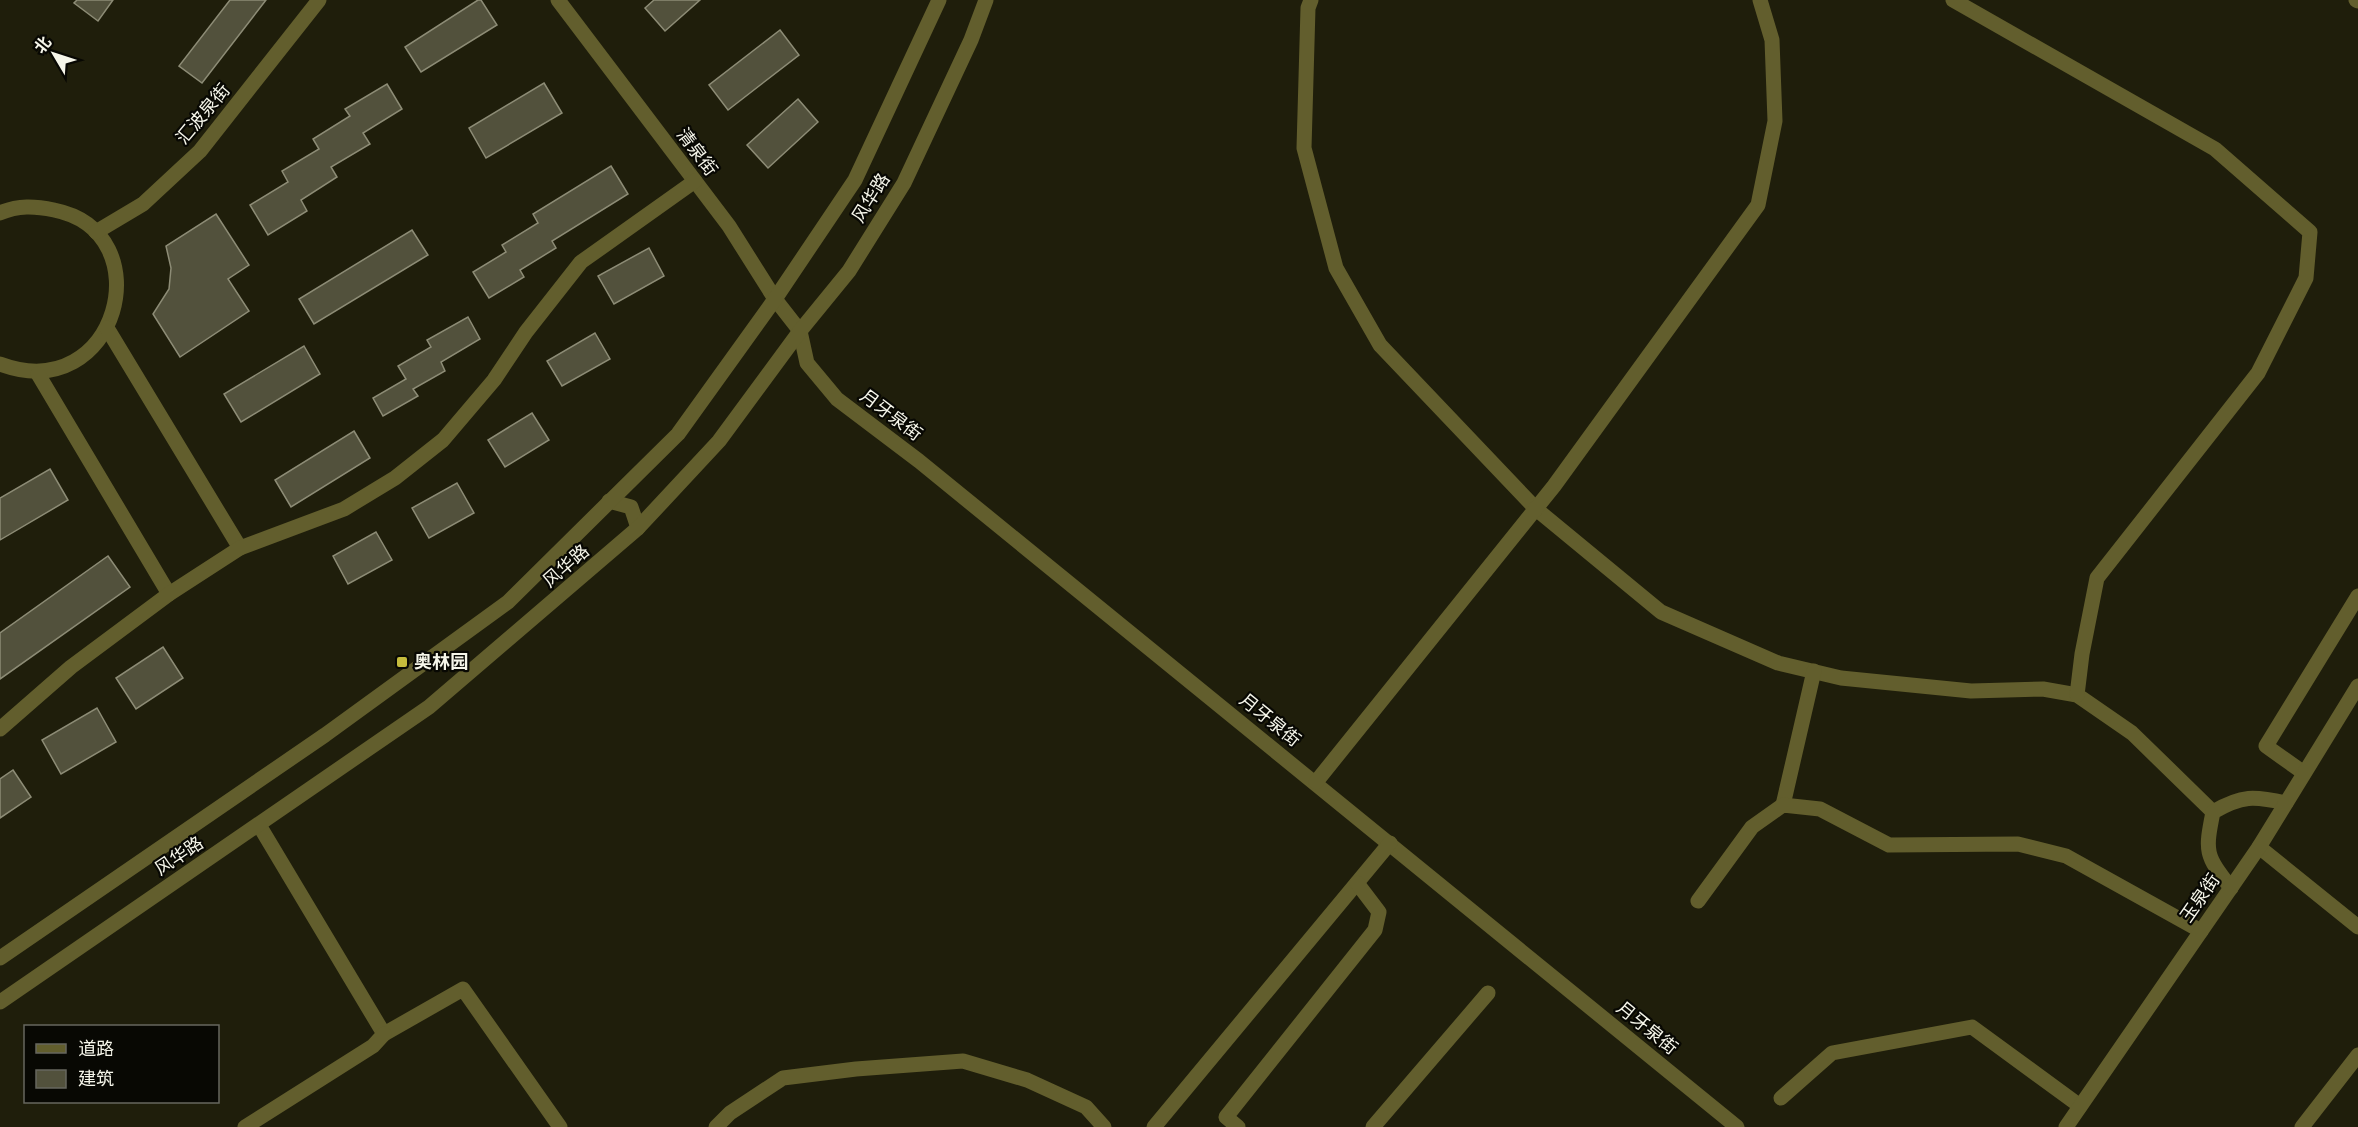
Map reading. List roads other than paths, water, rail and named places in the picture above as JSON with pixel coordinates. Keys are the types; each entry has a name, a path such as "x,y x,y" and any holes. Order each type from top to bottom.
{"street":[{"name":"汇波泉街","path":"96,232 143,204 200,151 319,0"},
{"name":"清泉街","path":"558,0 729,226 775,299 800,331"},
{"path":"0,958 334,728 508,602 678,434 775,299 855,180 939,0"},
{"name":"风华路","path":"0,1002 429,707 638,528 719,441 800,331 849,271 904,183 971,40 986,0"},
{"path":"1311,0 1308,8 1304,148 1336,268 1380,345 1536,509 1661,612 1778,663 1841,678 1971,691 2043,689 2077,695 2132,733 2213,812"},
{"path":"1316,782 1536,509 1758,205 1775,121 1772,40 1760,0"},
{"path":"1953,0 2215,149 2310,232 2306,278 2258,373 2097,578 2082,654 2077,695"},
{"path":"0,729 71,667 169,594 240,548 344,509 395,478 443,440 494,380 526,332 581,262 695,181"},
{"path":"0,364 38,374 67,365 89,351 107,328 116,304 116,273 109,251 96,232 72,214 29,205 1,210"},
{"path":"107,328 240,548"},
{"name":"月牙泉街","path":"800,331 807,363 837,399 920,461 1737,1127"},
{"path":"38,374 169,594"},
{"path":"609,501 632,507 638,528"},
{"path":"2304,773 2266,746 2358,596"},
{"path":"1783,805 1814,671"},
{"name":"玉泉街","path":"2066,1127 2259,847 2358,686"},
{"path":"2231,888 2212,864 2206,844 2213,812 2234,800 2261,798 2286,803"},
{"path":"1698,901 1752,827 1783,805 1820,809 1889,845 2018,844 2066,856 2201,931"},
{"path":"259,825 384,1034"},
{"path":"1154,1127 1390,843"},
{"path":"2259,847 2358,927"},
{"path":"1238,1127 1226,1117 1375,930 1379,912 1357,883"},
{"path":"245,1127 373,1046 384,1034 463,989 560,1127"},
{"path":"1373,1127 1488,993"},
{"path":"1781,1098 1832,1053 1972,1027 2080,1106"},
{"path":"2302,1127 2358,1055"},
{"path":"716,1127 730,1113 783,1078 856,1069 963,1061 1028,1080 1086,1107 1104,1127"}],"place":[{"name":"奥林园","path":"402,662"}]}
